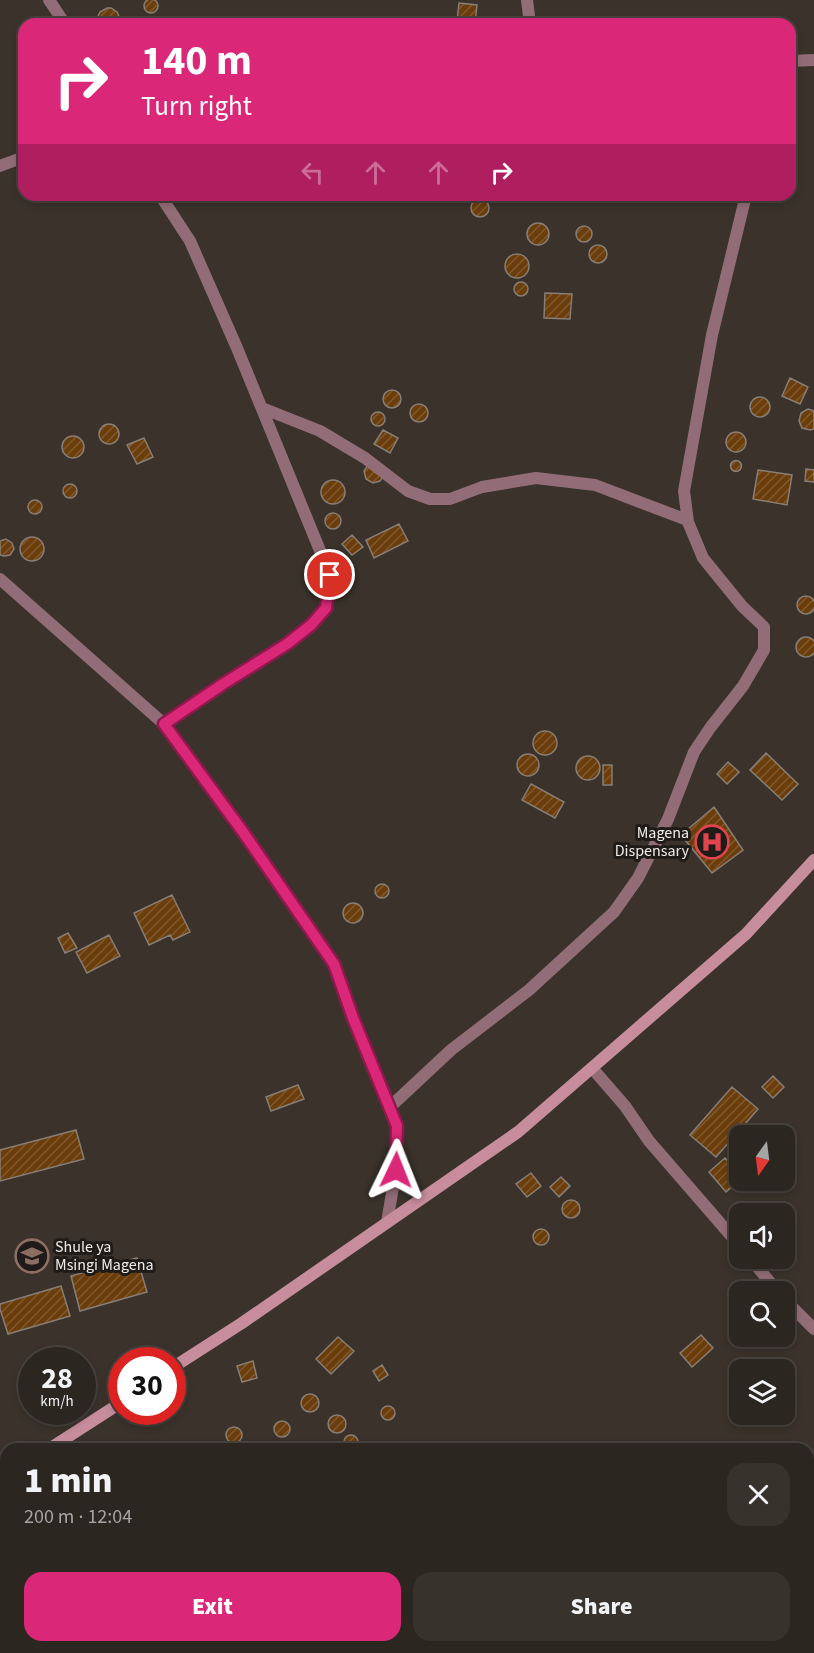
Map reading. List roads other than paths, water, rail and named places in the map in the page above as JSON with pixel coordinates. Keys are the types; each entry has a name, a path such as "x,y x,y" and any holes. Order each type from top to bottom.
{"street":[{"path":"49,0 60,18"},
{"path":"527,0 529,18"},
{"path":"796,61 814,60"},
{"path":"0,166 18,159"},
{"path":"164,201 190,241 262,408 330,575 326,608 311,625 287,644 164,724"},
{"path":"390,1107 451,1050 529,990 614,912 638,878 668,819 694,752 743,686 764,650 764,627 742,606 703,558 687,519 684,491 712,335 745,201"},
{"path":"262,408 320,430 365,458 408,491 430,499 450,499 482,487 536,478 595,485 687,519"},
{"path":"0,579 164,724 243,832 334,964 353,1018 397,1126 396,1170 387,1222"},
{"path":"186,1359 242,1323 518,1132 746,934 814,860"},
{"path":"592,1068 625,1106 649,1141 729,1233"},
{"path":"759,1269 769,1281"},
{"path":"795,1310 814,1329"},
{"path":"58,1443 108,1411"}],"place":[{"name":"Magena Dispensary","path":"712,842"},
{"name":"Shule ya Msingi Magena","path":"32,1256"}]}
